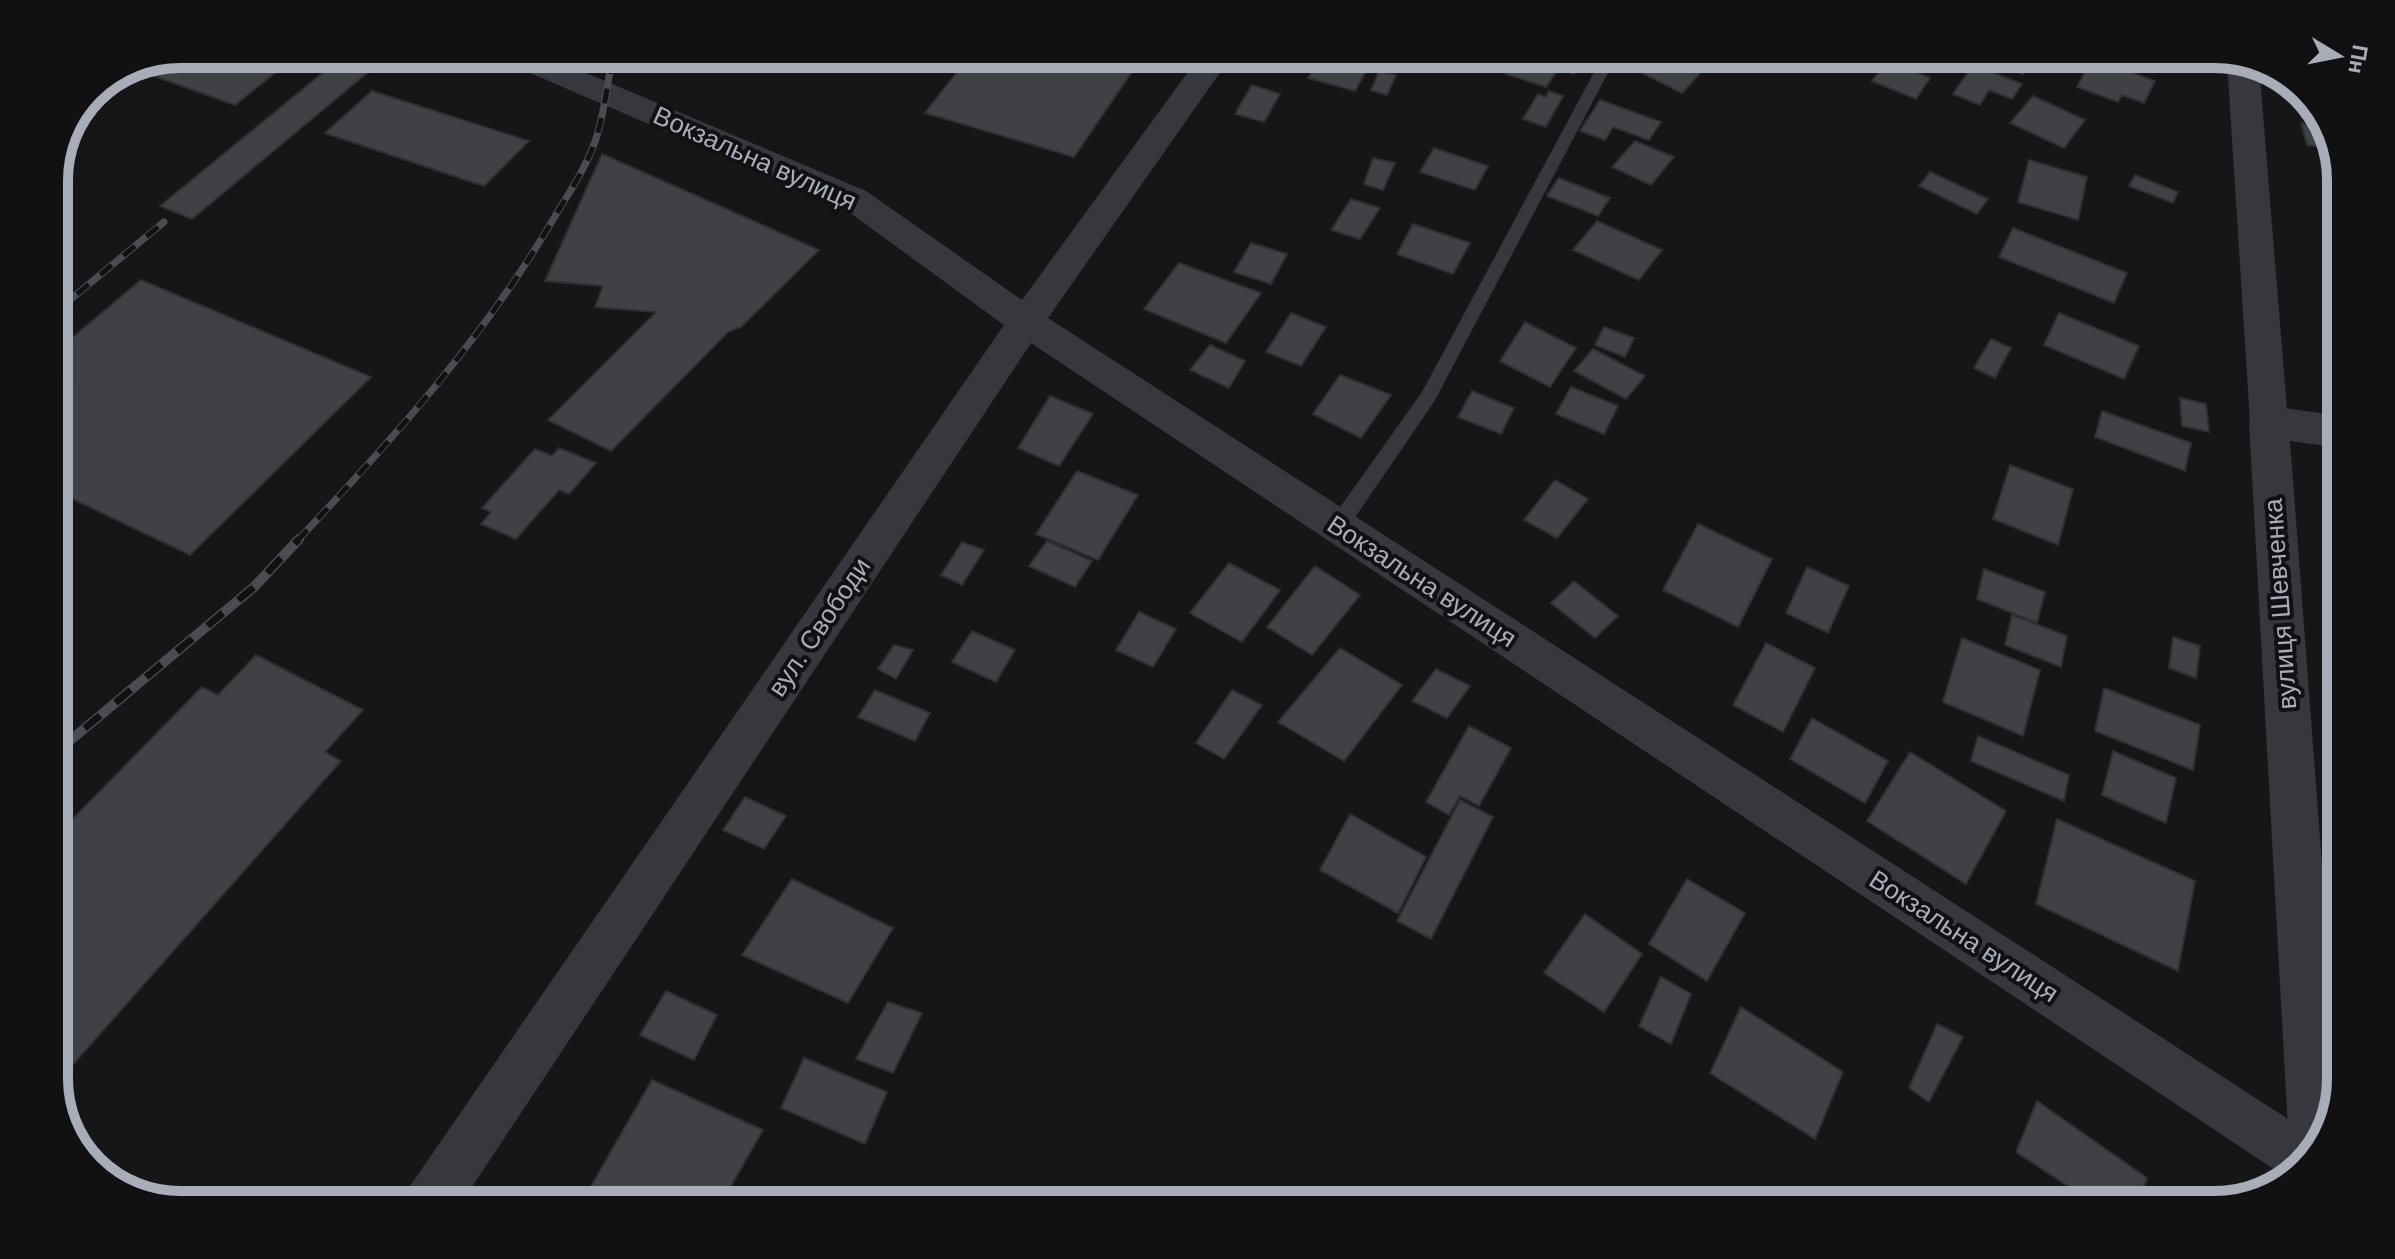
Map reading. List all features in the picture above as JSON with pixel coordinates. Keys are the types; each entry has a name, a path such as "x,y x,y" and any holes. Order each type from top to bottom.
{"street":[{"name":"Вокзальна вулиця","path":"546,68 854,199 1026,322 2297,1155"},
{"name":"вул. Свободи","path":"438,1191 1026,322 1207,68"},
{"name":"вулиця Шевченка","path":"2244,72 2315,1128"},
{"path":"2269,422 2327,430"}],"lane":[{"path":"1338,526 1428,397 1604,68"}],"building":[{"path":"180,68 281,68 235,105 147,74"},
{"path":"329,68 353,68 367,73 192,219 160,206"},
{"path":"960,68 1134,68 1074,157 925,113"},
{"path":"1314,68 1368,68 1355,91 1308,78"},
{"path":"1511,68 1559,68 1546,87 1506,74"},
{"path":"1558,68 1578,68 1574,74"},
{"path":"1638,68 1705,68 1682,93 1636,70"},
{"path":"1882,68 1905,68 1930,78 1916,99 1872,81"},
{"path":"1971,68 1981,68 2022,84 2012,99 1989,90 1980,105 1953,94"},
{"path":"2006,68 2026,68 2023,74"},
{"path":"2087,68 2119,68 2155,81 2144,103 2122,95 2118,102 2077,87"},
{"path":"1379,71 1396,75 1387,95 1371,90"},
{"path":"1252,85 1280,94 1264,122 1235,114"},
{"path":"372,91 529,141 484,186 325,133"},
{"path":"1549,91 1563,96 1546,127 1523,119 1538,94 1546,97"},
{"path":"2033,96 2085,120 2064,148 2010,123"},
{"path":"1600,100 1661,122 1649,140 1613,127 1605,140 1580,131"},
{"path":"2301,123 2312,125 2322,147 2307,145"},
{"path":"1635,141 1674,157 1651,185 1612,167"},
{"path":"1434,148 1488,166 1475,190 1420,172"},
{"path":"602,154 819,250 741,327 728,332 611,451 548,420 656,312 595,307 603,286 545,281"},
{"path":"1373,158 1395,163 1383,190 1364,184"},
{"path":"2029,160 2087,177 2078,220 2018,202"},
{"path":"1930,172 1988,199 1977,214 1919,186"},
{"path":"2135,175 2178,192 2173,203 2129,186"},
{"path":"1559,178 1610,198 1598,216 1547,196"},
{"path":"1351,199 1380,208 1360,239 1331,230"},
{"path":"1597,221 1662,250 1639,280 1573,250"},
{"path":"1413,224 1470,243 1453,274 1397,254"},
{"path":"2013,228 2127,273 2114,303 1999,257"},
{"path":"1251,243 1287,254 1271,284 1234,272"},
{"path":"1179,263 1261,293 1226,343 1144,309"},
{"path":"141,280 371,377 190,555 68,497 68,341"},
{"path":"1291,313 1326,327 1301,366 1266,352"},
{"path":"2059,313 2139,346 2124,379 2044,345"},
{"path":"1525,322 1576,348 1550,387 1500,361"},
{"path":"1604,327 1634,338 1625,357 1595,345"},
{"path":"1991,339 2011,348 1995,378 1974,368"},
{"path":"1210,345 1245,361 1229,388 1190,370"},
{"path":"1593,349 1645,376 1626,399 1574,371"},
{"path":"1340,375 1391,395 1361,438 1313,414"},
{"path":"1571,387 1618,406 1604,434 1556,414"},
{"path":"1472,391 1514,408 1501,434 1458,417"},
{"path":"1050,396 1093,414 1059,466 1018,448"},
{"path":"2180,398 2206,404 2209,432 2182,426"},
{"path":"2102,411 2191,443 2185,471 2095,437"},
{"path":"559,448 596,463 569,494 559,490 516,539 481,524 491,512 482,508 535,449 552,456"},
{"path":"2010,465 2073,489 2058,545 1993,519"},
{"path":"1077,471 1138,495 1098,560 1036,534"},
{"path":"1555,480 1588,499 1557,538 1524,520"},
{"path":"1698,524 1772,559 1738,627 1663,590"},
{"path":"1047,541 1092,561 1075,587 1029,566"},
{"path":"962,542 984,550 962,585 941,575"},
{"path":"1229,563 1280,590 1242,642 1190,613"},
{"path":"1315,566 1360,595 1312,655 1267,627"},
{"path":"1807,567 1849,586 1828,633 1786,613"},
{"path":"1984,569 2045,592 2037,623 1977,599"},
{"path":"1574,581 1618,616 1595,638 1551,603"},
{"path":"1139,612 1176,629 1153,667 1116,650"},
{"path":"2012,615 2067,636 2061,667 2005,645"},
{"path":"972,631 1015,650 996,682 952,662"},
{"path":"2173,637 2200,646 2196,678 2169,668"},
{"path":"1962,638 2040,670 2023,736 1943,702"},
{"path":"1766,643 1815,668 1783,732 1733,705"},
{"path":"894,645 913,650 896,679 878,669"},
{"path":"1340,648 1402,685 1344,761 1278,722"},
{"path":"256,655 363,710 325,752 341,761 68,1070 68,824 202,687 218,695"},
{"path":"1436,669 1470,686 1447,718 1412,701"},
{"path":"2104,688 2200,725 2193,770 2095,731"},
{"path":"875,690 930,713 915,741 858,717"},
{"path":"1232,690 1262,705 1224,759 1196,743"},
{"path":"1812,718 1888,761 1865,803 1790,759"},
{"path":"1469,726 1511,748 1479,806 1460,796 1449,815 1426,802"},
{"path":"1978,736 2069,775 2064,801 1971,761"},
{"path":"2113,751 2176,778 2166,823 2102,795"},
{"path":"1910,752 2006,811 1966,884 1867,821"},
{"path":"745,797 786,816 764,849 723,830"},
{"path":"1460,800 1493,817 1431,939 1397,921"},
{"path":"1350,814 1426,857 1398,913 1320,870"},
{"path":"2057,819 2195,881 2178,971 2036,904"},
{"path":"792,879 893,928 848,1003 742,955"},
{"path":"1687,879 1745,913 1707,981 1649,944"},
{"path":"1585,914 1642,954 1604,1012 1544,973"},
{"path":"1661,977 1691,994 1671,1044 1639,1026"},
{"path":"666,991 717,1015 694,1060 640,1035"},
{"path":"888,1002 922,1013 893,1073 856,1059"},
{"path":"1741,1007 1843,1072 1815,1139 1710,1073"},
{"path":"1937,1024 1963,1037 1929,1102 1909,1088"},
{"path":"804,1058 887,1092 865,1144 781,1108"},
{"path":"652,1080 763,1130 728,1191 597,1191 590,1188"},
{"path":"2037,1101 2147,1178 2143,1191 2076,1191 2016,1152"}],"railway":[{"path":"297,541 435,387 527,262 590,154 600,123 610,68"},
{"path":"68,301 164,222"},
{"path":"68,742 254,587 299,539"}]}
